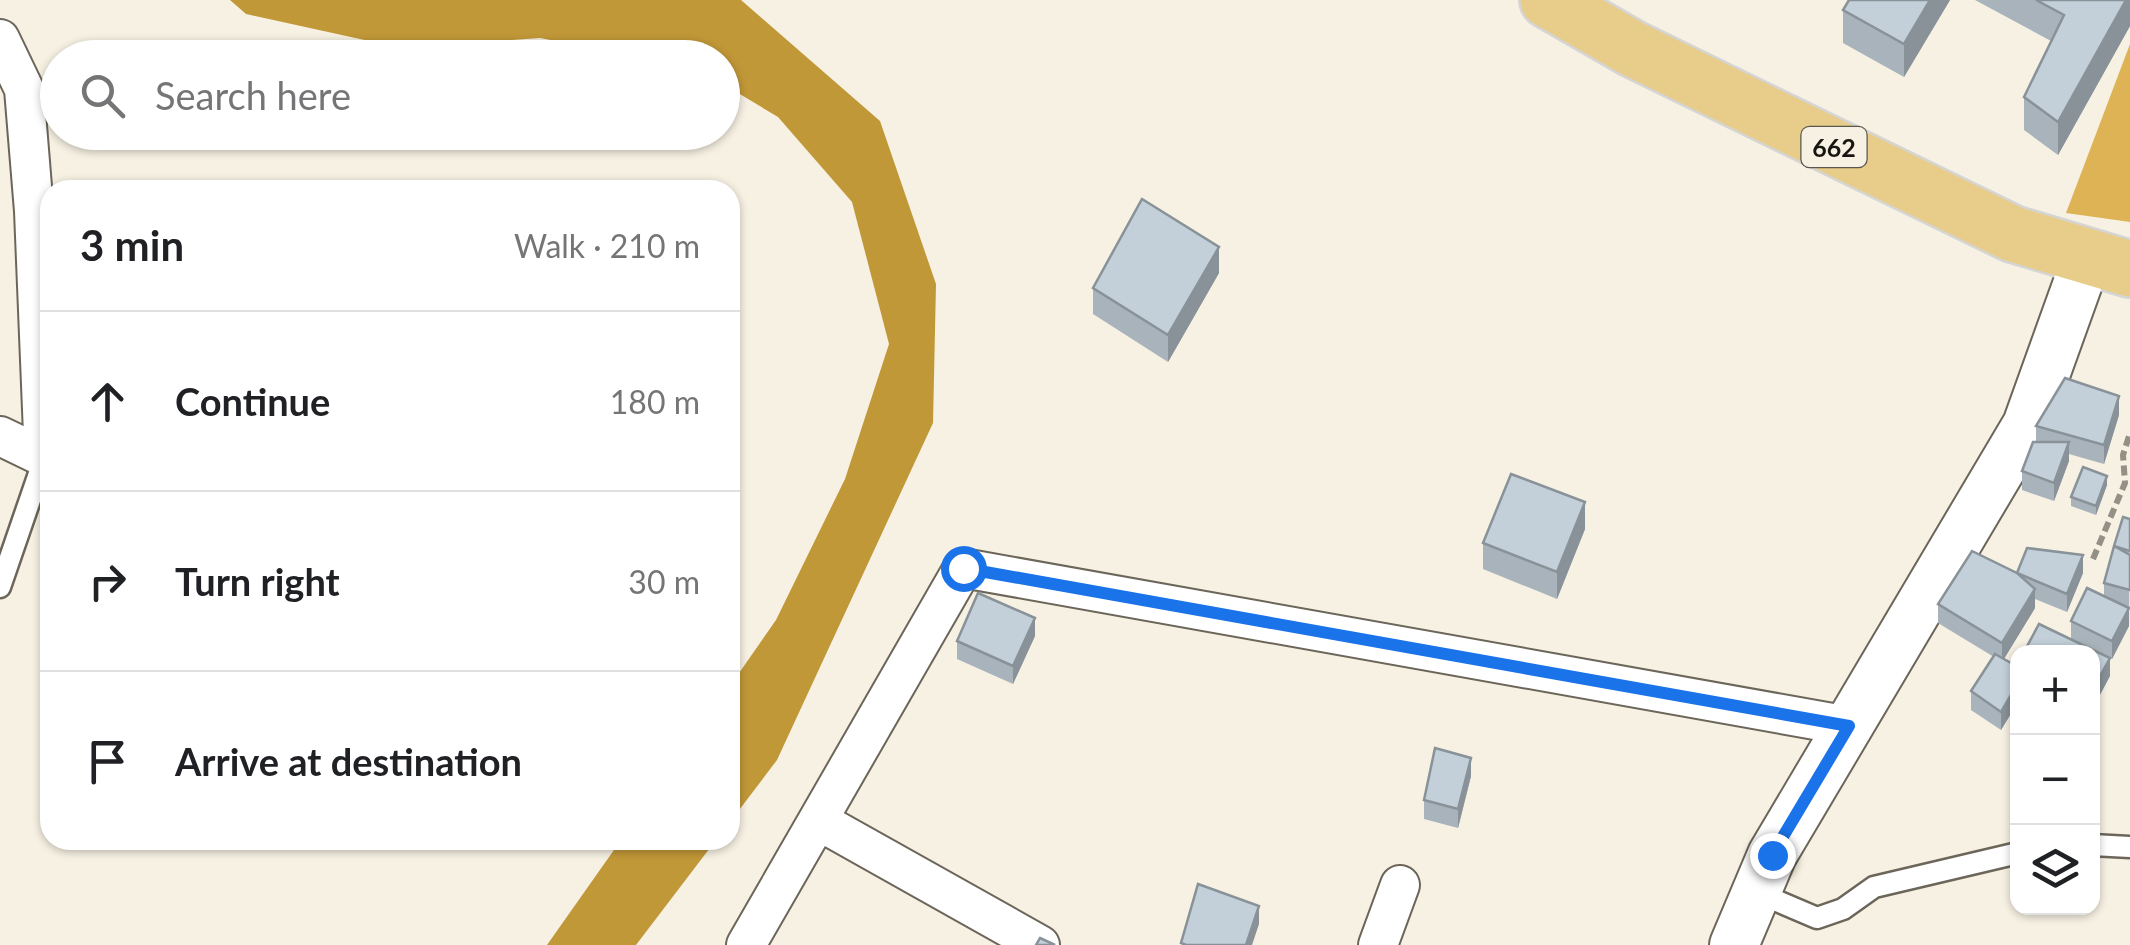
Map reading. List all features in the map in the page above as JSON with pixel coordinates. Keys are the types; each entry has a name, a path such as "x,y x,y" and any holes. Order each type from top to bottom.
{"main road":[{"name":"662","path":"1548,0 1633,49 2013,234 2109,262"}],"street":[{"path":"0,39 24,89 40,200"},
{"path":"1734,945 1772,855 2027,425 2109,262"},
{"path":"0,436 40,456"},
{"path":"746,945 963,568 1849,726"},
{"path":"819,821 1040,945"},
{"path":"1378,945 1400,885"}],"lane":[{"path":"0,587 40,478"},
{"path":"2100,845 2130,847"},
{"path":"1756,892 1818,918 1843,909 1874,886 2010,855"}],"path":[{"path":"2093,559 2125,483 2123,454 2130,433"}],"shaded area":[{"path":"230,0 741,0 880,121 936,284 933,423 777,760 740,809 740,672 776,620 845,479 889,344 852,202 778,117 740,94 740,40 365,40 246,14"},
{"path":"2130,44 2130,222 2066,213"},
{"path":"614,850 708,850 636,945 547,945"}],"building":[{"path":"1849,0 1930,0 1904,44 1843,10"},
{"path":"2036,0 2126,0 2058,122 2024,97 2064,15"},
{"path":"1142,199 1219,247 1168,335 1093,288"},
{"path":"2065,378 2119,396 2104,445 2036,426"},
{"path":"2033,442 2069,442 2054,483 2022,471"},
{"path":"2083,467 2107,476 2096,506 2071,497"},
{"path":"1511,474 1585,502 1557,572 1483,543"},
{"path":"2123,517 2130,519 2130,551 2114,546"},
{"path":"2114,546 2130,555 2130,590 2104,583"},
{"path":"2027,548 2083,555 2067,594 2017,573"},
{"path":"1972,551 2017,573 2035,589 2002,643 1938,604"},
{"path":"2087,588 2129,608 2112,641 2071,621"},
{"path":"978,593 1035,618 1013,666 957,641"},
{"path":"2039,624 2083,645 2028,645"},
{"path":"2100,653 2110,658 2100,676"},
{"path":"1995,654 2010,662 2010,697 2001,712 1971,691"},
{"path":"1435,748 1471,758 1458,809 1424,800"},
{"path":"1198,884 1259,906 1246,945 1181,943"},
{"path":"1040,938 1055,945 1036,945"}],"route":[{"path":"963,568 1849,726 1772,855"}]}
